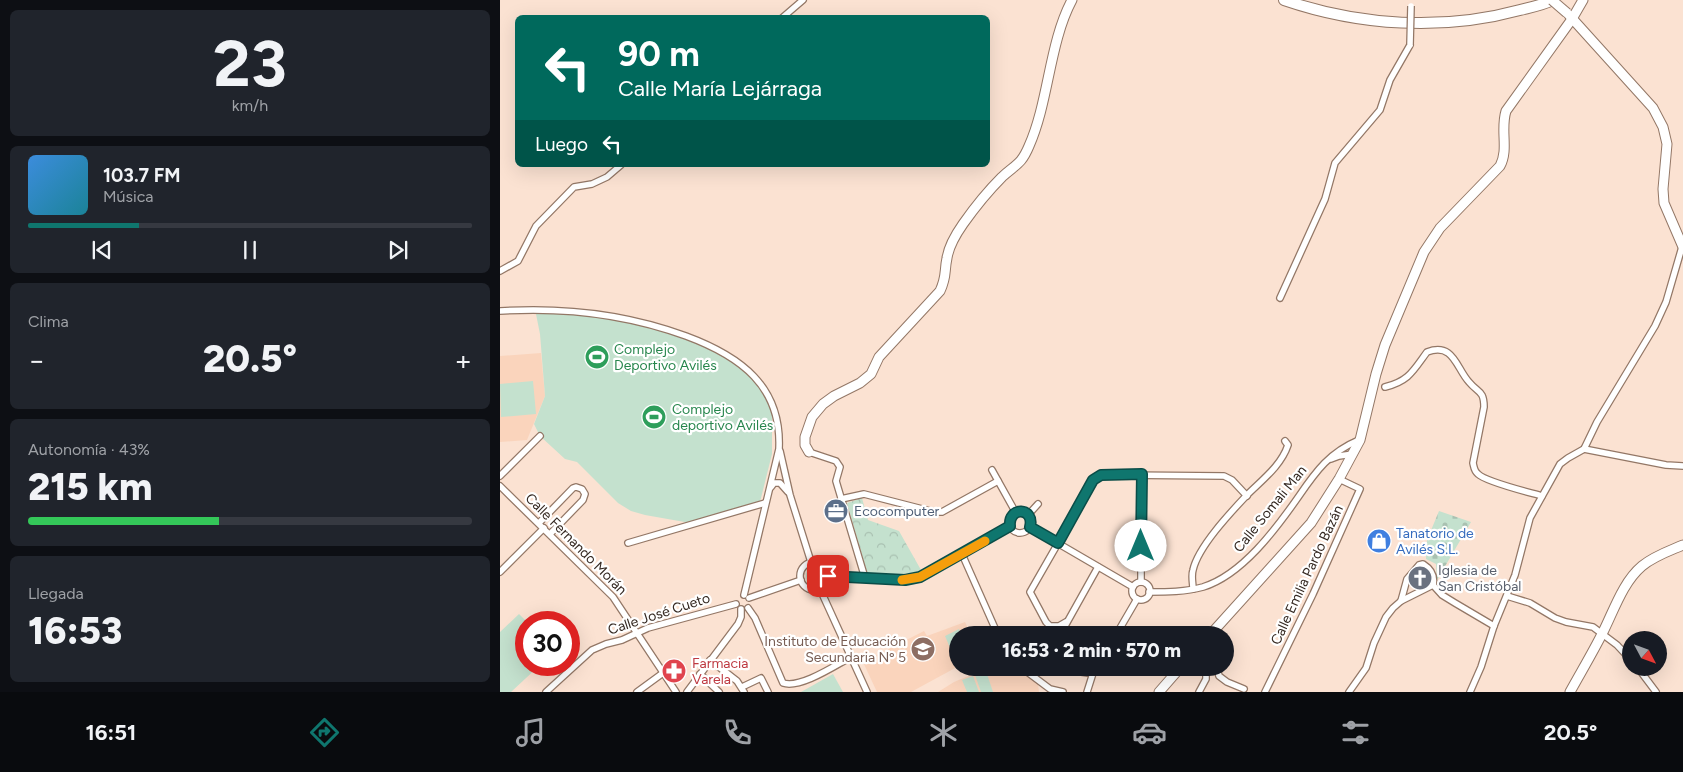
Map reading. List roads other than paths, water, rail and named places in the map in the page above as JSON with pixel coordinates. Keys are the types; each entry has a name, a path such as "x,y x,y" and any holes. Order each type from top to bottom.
{"highway":[{"path":"1284,0 1329,12 1371,20 1412,23 1452,23 1499,16 1553,0"}],"street":[{"path":"786,15 803,0"},
{"path":"865,578 836,481 840,467 836,461 809,452 805,445 804,437 812,417 823,404 834,396 860,383 871,374 879,357 940,291 945,281 949,250 962,225 993,187 1004,175 1018,165 1025,156 1038,122 1063,18 1072,0"},
{"path":"1470,692 1507,596 1530,518 1560,464 1584,449 1597,422 1656,326 1666,302 1683,247 1664,203 1663,189 1667,144 1663,127 1652,108 1570,16 1553,0"},
{"path":"1218,626 1311,522 1345,468 1360,440 1385,345 1424,252 1440,228 1500,166 1504,158 1502,129 1506,111 1570,16 1583,0"},
{"path":"1280,298 1325,199 1335,163 1380,110 1390,80 1410,45 1411,3"},
{"path":"500,271 518,261 536,226 574,187 592,184 607,177 619,167"},
{"path":"500,311 531,309 569,310 608,315 668,330 712,346 742,365 755,377 777,416 780,433 779,449 765,503 746,596 751,603 744,609 738,624 687,692"},
{"path":"1385,387 1396,384 1408,377 1426,352 1437,350 1450,354 1469,382 1482,393 1484,399 1474,463 1475,470 1479,475 1488,480 1542,496"},
{"path":"500,476 540,436"},
{"name":"Calle Somali Man","path":"1149,592 1193,589 1217,581 1236,569 1276,526 1324,462 1360,440"},
{"path":"779,449 790,495 811,562"},
{"path":"1584,449 1666,465 1683,466"},
{"path":"1345,468 1340,451 1353,454"},
{"path":"1193,589 1192,572 1197,558 1225,520 1246,496 1266,478 1284,453"},
{"path":"992,470 1016,513"},
{"path":"1066,622 1058,626 1050,626 1030,592 1096,477 1101,475 1142,474 1224,476 1232,480 1246,496"},
{"path":"1141,582 1142,474"},
{"name":"Calle Emilia Pardo Bazán","path":"1265,692 1313,594 1360,489 1338,479"},
{"path":"841,499 864,494 934,512 942,512 998,481"},
{"path":"769,489 774,484 780,483 784,485 790,495"},
{"name":"Calle Fernando Morán","path":"500,486 613,597 676,692"},
{"path":"500,572 571,490 576,487 582,489 585,494 583,500 550,534"},
{"path":"628,543 765,503"},
{"path":"1028,514 1038,504"},
{"path":"1023,512 1028,514 1031,522 1030,527 1024,532 1016,532 1010,526 1010,519 1016,513 1023,512"},
{"path":"828,576 905,580 920,577 1010,526"},
{"path":"1030,527 1133,587"},
{"path":"1570,692 1603,633 1622,593 1641,567 1655,557 1683,545"},
{"path":"962,554 994,626"},
{"path":"811,562 825,567 828,576 826,583 820,589 808,588 801,580 802,571 811,562"},
{"path":"1401,601 1407,578 1419,565 1423,564 1433,573 1433,585"},
{"path":"1064,626 1098,567"},
{"path":"801,580 746,596 738,596 736,604 755,618 783,683 789,685 800,682 851,657"},
{"path":"1137,599 1132,593 1133,587 1141,582"},
{"path":"1137,599 1145,598 1149,592 1147,585 1141,582"},
{"path":"1433,585 1442,595 1494,626"},
{"path":"1349,692 1366,668 1374,643 1386,617 1393,608 1401,601 1433,585"},
{"path":"820,589 867,692"},
{"path":"1507,596 1530,603 1555,618 1566,622 1594,627 1622,650"},
{"path":"1121,626 1137,599"},
{"name":"Calle José Cueto","path":"546,692 592,650 622,640 648,628 736,604"},
{"path":"710,660 737,681 743,690 761,678 768,692"},
{"path":"637,692 663,673"},
{"path":"700,674 719,692"},
{"path":"1033,676 1050,689 1063,692"},
{"path":"1087,692 1093,676"},
{"path":"1159,692 1173,676"},
{"path":"1199,692 1206,676"},
{"path":"1219,676 1227,682 1244,689"},
{"path":"1644,676 1656,692"}],"place":[{"name":"Complejo Deportivo Avilés","path":"597,357"},
{"name":"Complejo deportivo Avilés","path":"654,417"},
{"name":"Ecocomputer","path":"836,511"},
{"name":"Tanatorio de Avilés S.L.","path":"1379,541"},
{"name":"Iglesia de San Cristóbal","path":"1420,578"},
{"name":"Instituto de Educación Secundaria Nº 5","path":"923,649"},
{"name":"Farmacia Varela","path":"674,671"}]}
